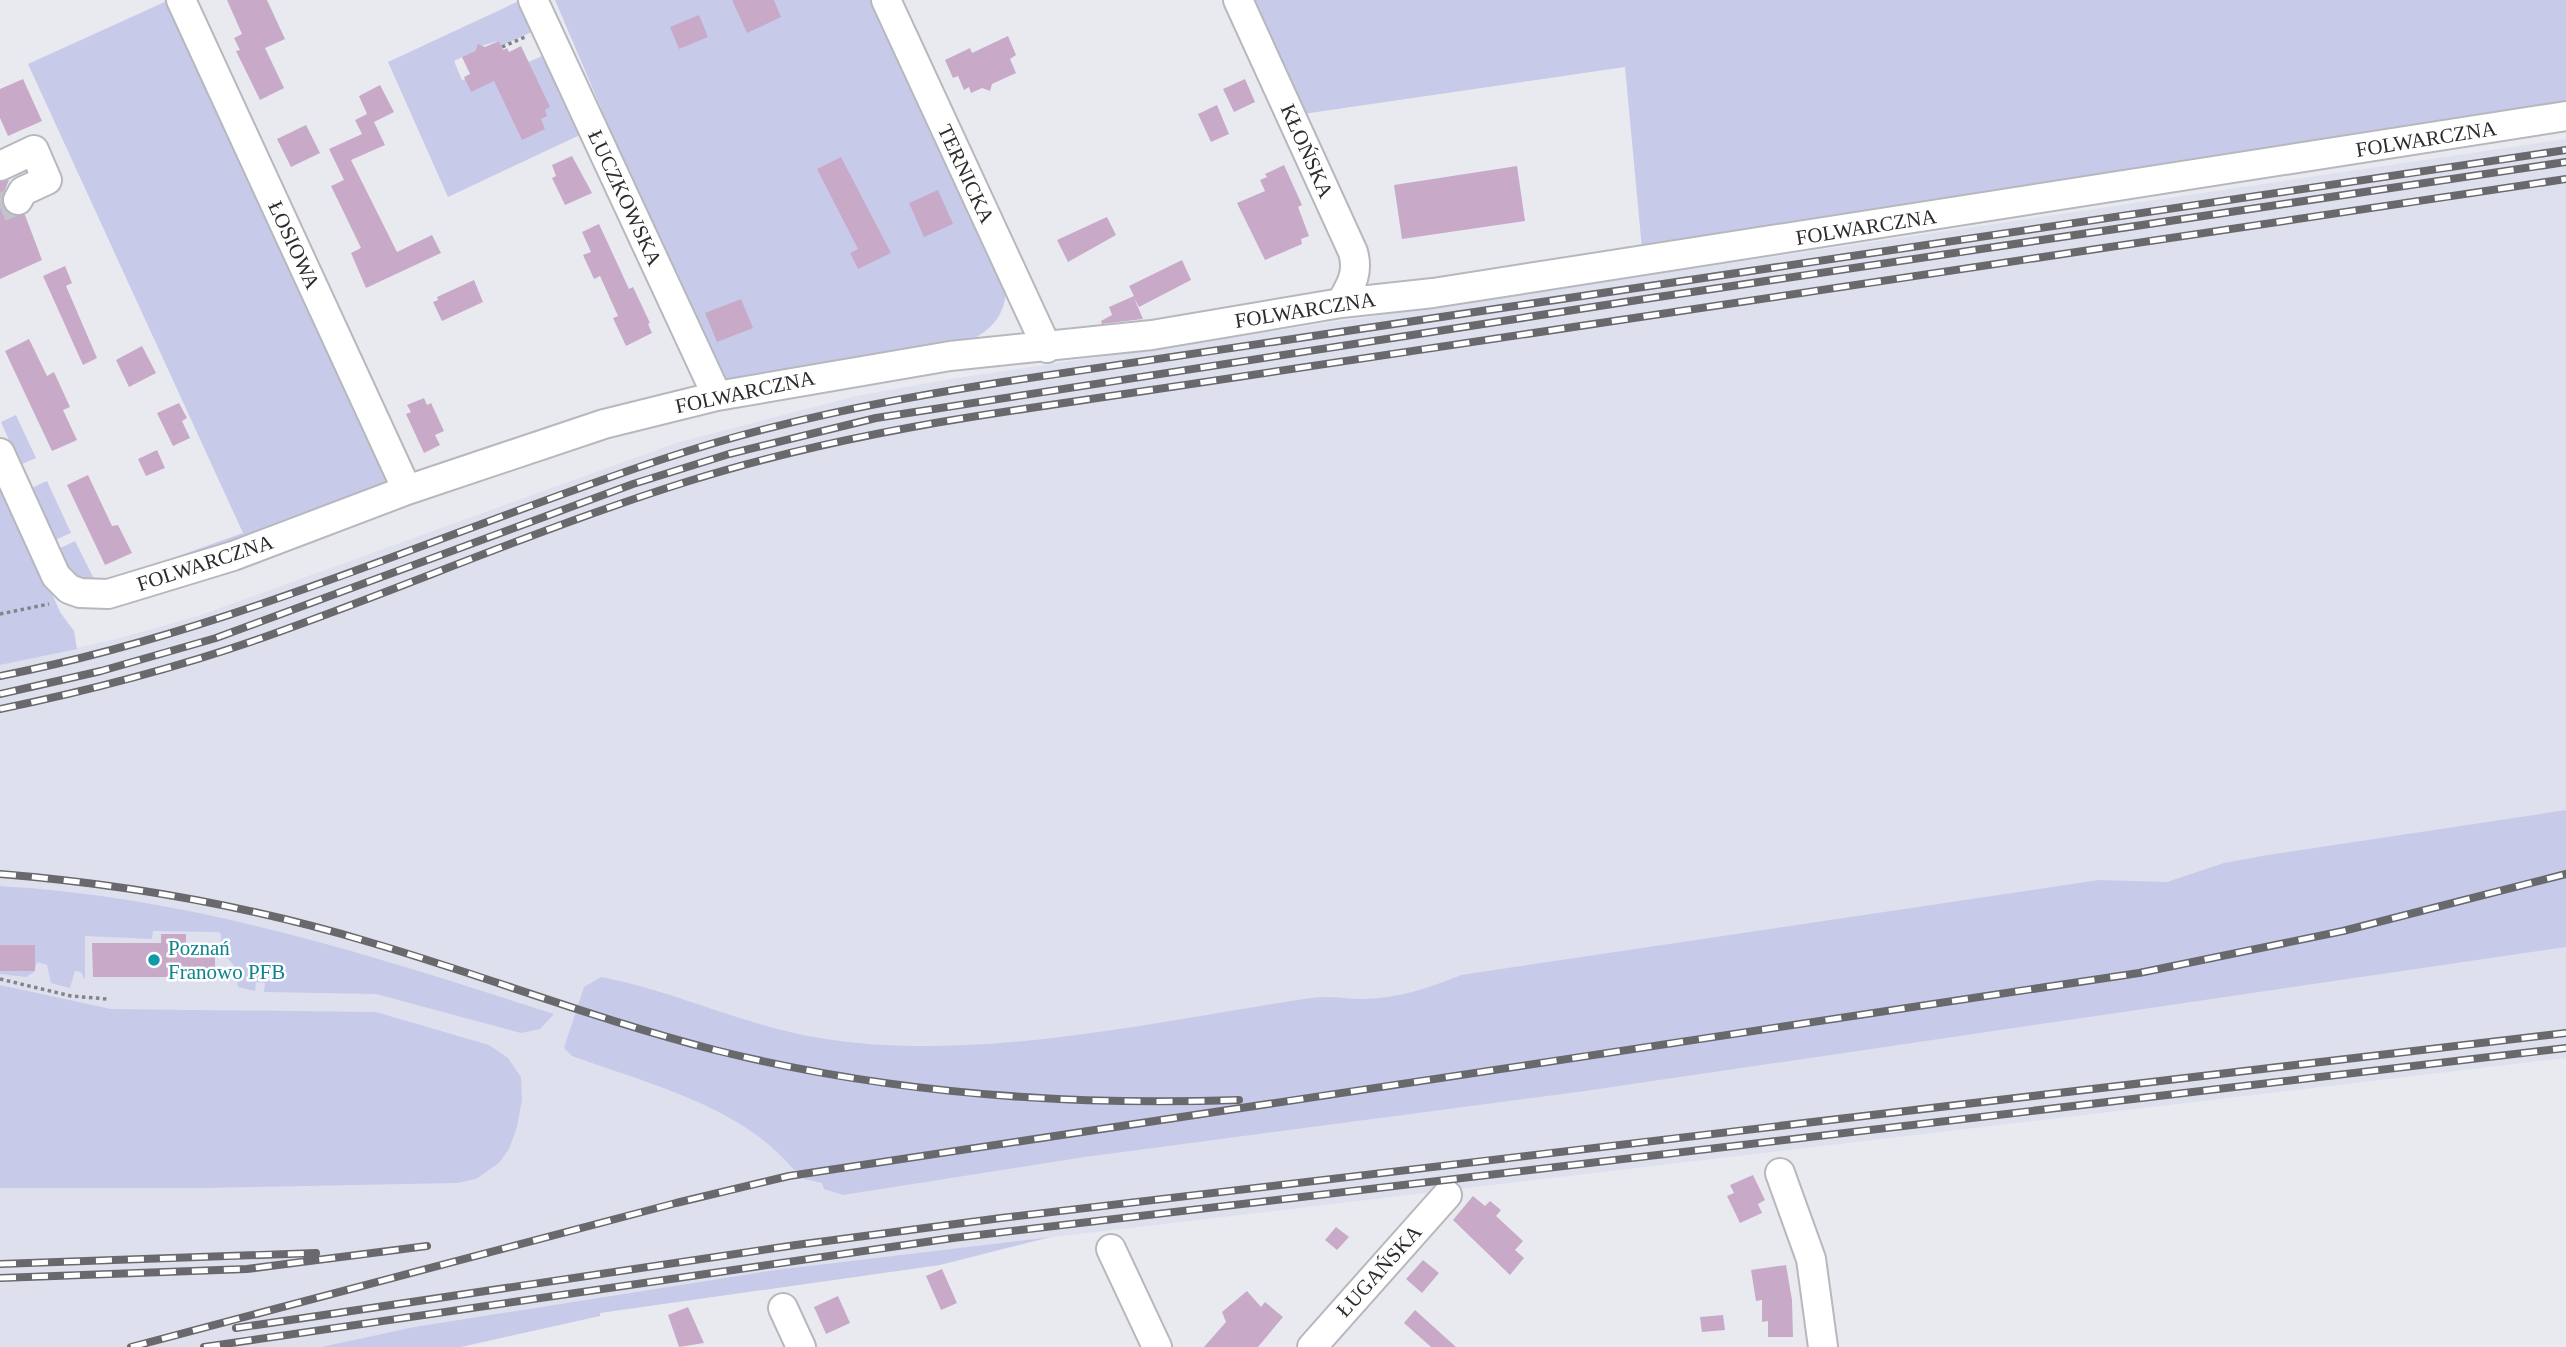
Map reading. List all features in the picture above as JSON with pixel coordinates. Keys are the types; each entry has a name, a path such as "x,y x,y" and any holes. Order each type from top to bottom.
{"street":[{"name":"ŁOSIOWA","path":"181,0 407,490"},
{"name":"ŁUCZKOWSKA","path":"533,0 717,396"},
{"name":"TERNICKA","path":"886,0 1047,348"},
{"name":"KŁOŃSKA","path":"1238,0 1353,252 1357,265 1354,280 1341,303"},
{"name":"FOLWARCZNA","path":"69,589 92,595 128,588 233,556 407,490 604,424 717,396 950,356 1152,335 1341,303 1433,293 2566,116"},
{"path":"0,453 56,576 69,589"},
{"path":"1780,1172 1811,1259 1823,1347"},
{"name":"ŁUGAŃSKA","path":"1312,1347 1447,1195"},
{"path":"1111,1249 1157,1347"},
{"path":"783,1308 801,1347"}],"path":[{"path":"502,47 535,33"},
{"path":"0,614 59,602 69,589"},
{"path":"0,979 71,996 107,999"}],"shaded area":[{"path":"169,0 394,481 117,585 71,580 56,550 75,541 95,581 105,582 243,533 28,64"},
{"path":"555,0 871,0 1006,286 1004,305 995,321 982,334 964,342 729,385 714,374"},
{"path":"1245,0 2566,0 2566,105 1642,249 1625,67 1303,114"},
{"path":"519,1 534,31 501,46 499,41 477,47 475,51 454,61 462,80 545,55 582,134 448,197 388,62"},
{"path":"2566,139 2566,1058 775,1270 414,1327 321,1347 0,1347 0,665 116,639 198,616 676,443 856,396 957,378"},
{"path":"16,415 36,458 20,465 1,422"},
{"path":"0,475 60,612 74,631 77,649 0,665"},
{"path":"47,481 71,533 55,540 31,488"},
{"path":"2566,810 2566,947 1578,1092 1085,1157 843,1195 824,1189 822,1183 804,1179 799,1170 794,1170 772,1148 720,1113 661,1087 572,1056 564,1048 584,987 601,977 629,983 792,1033 820,1038 880,1045 1003,1043 1129,1028 1317,997 1389,997 1426,988 1461,975 2099,880 2167,882 2224,863 2262,856"},
{"path":"0,886 142,902 212,916 349,950 554,1014 540,1029 521,1033 376,994 264,992 265,983 256,982 255,991 238,987 235,967 221,950 221,934 218,932 153,931 152,939 85,936 85,980 81,972 75,971 70,988 51,983 47,965 37,962 34,972 26,977 0,974"},
{"path":"0,985 111,1009 376,1012 489,1045 508,1058 521,1077 522,1100 517,1127 509,1149 499,1163 476,1179 457,1183 204,1188 0,1188"},
{"path":"1051,1237 940,1265 600,1313 600,1316 461,1347 321,1347 414,1327 775,1270"}],"building":[{"path":"227,0 267,0 285,39 265,48 284,88 260,100 236,51 240,50 234,38 242,34"},
{"path":"732,0 774,0 781,17 747,33"},
{"path":"699,15 708,37 679,49 670,27"},
{"path":"1008,36 1016,55 1010,59 1016,73 992,84 990,91 982,88 971,93 969,87 964,90 958,76 953,78 945,60 970,48 972,53"},
{"path":"499,41 503,50 507,48 509,52 521,46 550,107 545,110 547,116 541,119 545,129 522,140 494,81 471,92 464,77 470,74 462,57 475,51 478,44 485,47"},
{"path":"23,79 42,121 8,136 0,118 0,89"},
{"path":"1245,79 1255,102 1234,112 1223,89"},
{"path":"380,85 394,112 374,122 385,145 351,160 397,252 432,235 441,253 366,288 351,253 361,248 331,186 344,180 329,149 362,134 355,120 367,114 359,96"},
{"path":"1217,105 1229,134 1211,142 1198,114"},
{"path":"306,125 320,153 291,167 277,139"},
{"path":"572,156 592,193 565,205 552,178 556,176 552,165"},
{"path":"841,157 891,253 858,269 850,253 858,249 817,169"},
{"path":"1284,165 1302,205 1298,207 1309,236 1301,239 1302,244 1265,260 1237,203 1265,191 1260,180 1267,177 1265,174"},
{"path":"1517,166 1525,221 1402,239 1394,185"},
{"path":"9,180 1,200 3,208 11,215 25,215 42,260 0,279 0,182"},
{"path":"938,190 953,224 924,237 909,203"},
{"path":"1107,217 1116,235 1068,262 1057,240"},
{"path":"599,224 629,289 633,287 650,323 648,324 652,333 626,346 613,318 618,316 600,276 594,279 583,255 591,252 582,232"},
{"path":"1182,260 1191,280 1139,307 1134,298 1143,319 1102,324 1101,321 1112,315 1109,307 1134,296 1129,286"},
{"path":"65,266 72,283 66,286 97,358 83,365 43,276"},
{"path":"474,280 483,302 442,321 433,302 438,300 437,297"},
{"path":"741,299 753,328 717,342 705,313"},
{"path":"29,339 47,376 54,372 70,407 63,410 77,440 52,451 5,351"},
{"path":"142,346 156,373 129,387 116,360"},
{"path":"424,398 427,405 431,403 444,431 435,435 440,445 424,453 406,414 411,412 407,405"},
{"path":"179,403 187,418 182,421 190,438 173,446 157,413"},
{"path":"157,450 165,468 146,476 138,459"},
{"path":"88,475 112,526 118,525 132,553 105,565 67,485"},
{"name":"Poznań Franowo PFB","path":"161,934 186,934 186,945 215,945 215,977 93,977 92,943 161,943"},
{"path":"0,945 35,945 35,971 0,971"},
{"path":"1753,1175 1765,1200 1758,1204 1762,1213 1740,1223 1727,1196 1734,1193 1730,1185"},
{"path":"1473,1196 1485,1206 1490,1201 1501,1210 1496,1216 1523,1241 1515,1250 1524,1258 1510,1275 1453,1220"},
{"path":"1336,1227 1349,1237 1337,1250 1325,1240"},
{"path":"1423,1260 1439,1273 1422,1293 1406,1279"},
{"path":"1786,1265 1792,1300 1793,1337 1768,1337 1768,1321 1762,1322 1762,1300 1756,1301 1751,1270"},
{"path":"942,1269 957,1303 941,1310 926,1276"},
{"path":"1247,1291 1261,1307 1265,1302 1283,1317 1258,1347 1204,1347 1226,1322 1222,1312"},
{"path":"838,1296 850,1323 826,1334 814,1307"},
{"path":"688,1307 704,1343 679,1347 668,1315"},
{"path":"1415,1310 1456,1347 1431,1347 1404,1323"},
{"path":"1723,1315 1725,1330 1702,1332 1700,1317"}],"tunnel":[{"path":"0,208 18,200"}],"railway":[{"path":"0,676 85,657 252,607 704,446 789,423 917,396 2566,150"},
{"path":"0,694 101,671 216,638 633,484 729,454 876,418 1638,300 2566,162"},
{"path":"0,709 129,679 224,651 634,499 728,469 848,440 1010,411 2566,179"},
{"path":"0,874 140,890 232,907 324,929 671,1038 780,1065 845,1077 1041,1098 1107,1101 1239,1100"},
{"path":"131,1347 676,1203 789,1176 2139,973 2343,931 2566,874"},
{"path":"236,1328 796,1245 1001,1218 2566,1033"},
{"path":"204,1347 953,1238 2566,1048"},
{"path":"0,1278 247,1269 427,1246"},
{"path":"0,1264 316,1253"}],"place":[{"name":"Poznań Franowo PFB","path":"154,960"}]}
